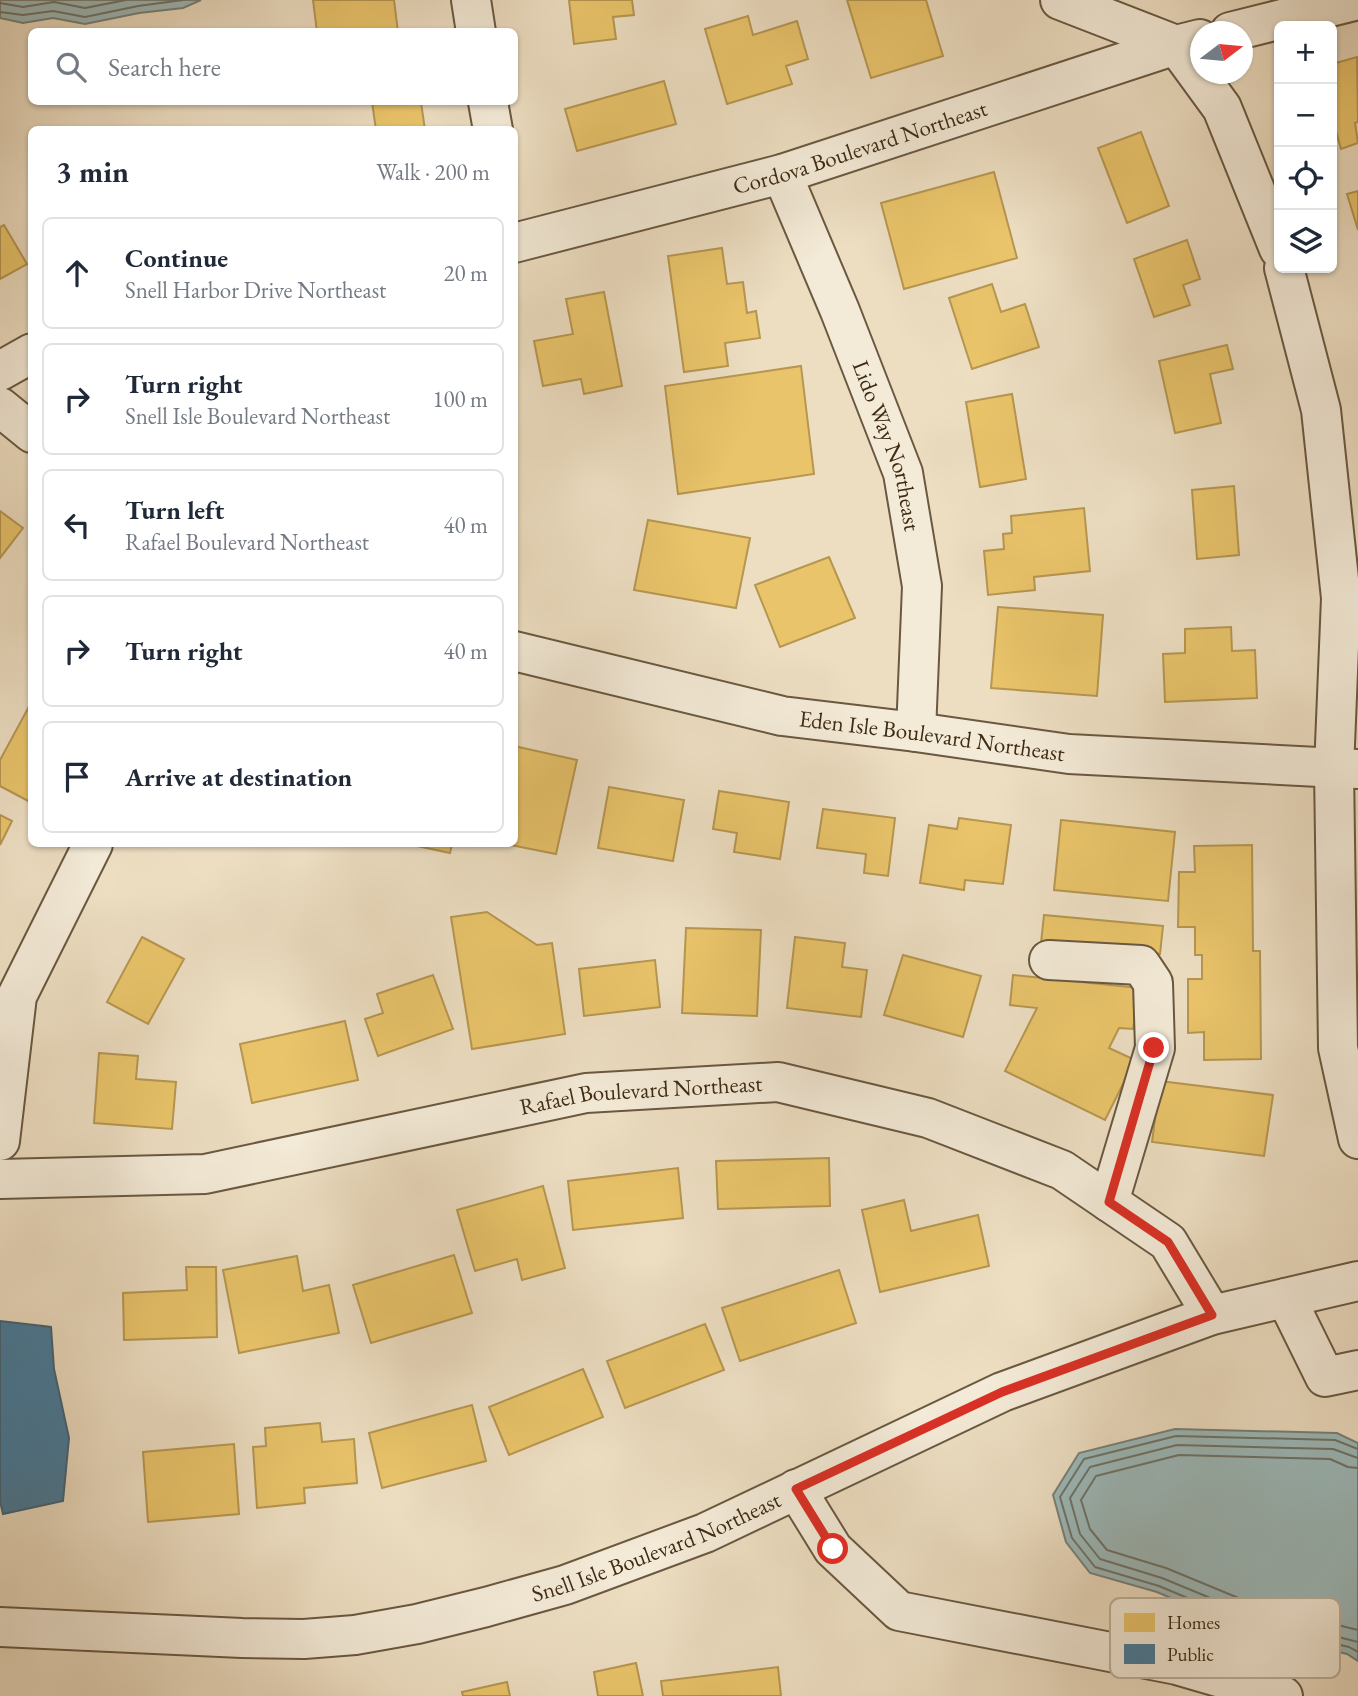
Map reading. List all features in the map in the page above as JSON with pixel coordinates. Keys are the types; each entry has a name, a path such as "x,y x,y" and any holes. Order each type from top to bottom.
{"street":[{"path":"471,0 475,28"},
{"path":"1060,0 1188,42 1222,108 1274,237"},
{"path":"1253,26 1358,1"},
{"name":"Cordova Boulevard Northeast","path":"518,242 782,174 1188,42"},
{"path":"489,105 492,126"},
{"name":"Lido Way Northeast","path":"782,174 840,311 903,472 922,586 916,732"},
{"path":"1285,273 1321,410 1341,598 1346,769 1338,1048 1358,1139"},
{"path":"0,371 28,355"},
{"path":"0,407 28,430"},
{"name":"Eden Isle Boulevard Northeast","path":"518,652 782,716 1069,754 1346,769"},
{"path":"0,1140 17,996 92,847"},
{"path":"1049,960 1141,965 1153,983 1154,1048 1109,1202"},
{"name":"Rafael Boulevard Northeast","path":"0,1179 205,1174 586,1093 778,1082 928,1118 1062,1170 1168,1242 1212,1315"},
{"name":"Snell Isle Boulevard Northeast","path":"0,1627 242,1639 304,1639 355,1635 440,1618 565,1585 705,1533 1002,1392 1212,1315 1358,1281"},
{"path":"1286,1298 1325,1377 1358,1370"},
{"path":"796,1489 833,1549 899,1611 1110,1652"},
{"path":"1221,1678 1283,1696"}],"water":[{"path":"0,0 201,0 183,8 139,13 85,24 53,18 23,23 0,18"},
{"path":"1175,1429 1337,1433 1358,1443 1358,1661 1340,1652 1340,1598 1171,1598 1090,1573 1066,1542 1053,1495 1079,1453"}],"building: Homes":[{"path":"313,0 394,0 398,28 316,28"},
{"path":"569,0 632,0 634,15 613,17 616,39 574,44"},
{"path":"847,0 926,0 943,56 871,78"},
{"path":"748,16 753,35 797,21 808,59 786,66 792,84 727,104 705,29"},
{"path":"1357,57 1358,122 1355,123 1358,143 1341,149 1337,135 1337,63"},
{"path":"664,81 676,124 577,151 565,109"},
{"path":"372,105 421,105 424,126 375,126"},
{"path":"1141,132 1169,206 1127,223 1098,148"},
{"path":"994,172 1017,258 904,289 881,203"},
{"path":"1358,191 1358,230 1347,194"},
{"path":"4,225 27,264 0,279 0,227"},
{"path":"1187,240 1200,279 1183,285 1190,305 1154,317 1134,259"},
{"path":"722,248 727,284 743,282 747,313 756,311 760,338 725,343 728,366 684,372 668,256"},
{"path":"992,284 1001,312 1025,304 1039,347 972,369 949,298"},
{"path":"604,292 622,386 584,394 581,379 543,386 534,341 573,334 566,299"},
{"path":"1227,345 1233,369 1210,374 1221,423 1175,433 1159,361"},
{"path":"801,366 814,474 678,494 665,386"},
{"path":"1012,394 1026,479 980,487 966,402"},
{"path":"1234,486 1239,555 1197,559 1192,490"},
{"path":"1084,508 1090,571 1034,577 1035,590 988,595 984,551 1004,549 1003,534 1012,533 1011,516"},
{"path":"0,511 23,528 0,558"},
{"path":"648,520 750,538 736,608 634,590"},
{"path":"829,557 855,618 780,647 755,585"},
{"path":"998,607 1103,615 1097,696 991,688"},
{"path":"1231,627 1232,651 1255,650 1257,698 1165,702 1163,654 1185,653 1185,629"},
{"path":"28,708 28,801 0,786 0,760"},
{"path":"518,747 577,760 556,854 518,846"},
{"path":"609,787 684,800 673,861 598,848"},
{"path":"719,791 789,802 780,859 734,852 737,833 713,829"},
{"path":"823,809 895,818 888,876 864,873 866,854 817,848"},
{"path":"0,815 12,821 0,845"},
{"path":"959,818 1011,825 1003,884 965,880 964,890 920,883 929,825 957,829"},
{"path":"1061,820 1175,832 1168,901 1054,890"},
{"path":"1252,845 1253,951 1260,951 1261,1059 1204,1060 1204,1032 1188,1033 1188,979 1202,979 1202,955 1195,955 1195,927 1178,927 1179,872 1195,872 1194,846"},
{"path":"422,847 451,847 450,853"},
{"path":"487,912 537,945 552,943 565,1034 472,1049 451,917"},
{"path":"1044,915 1163,926 1160,954 1041,943"},
{"path":"686,928 761,930 757,1016 682,1013"},
{"path":"142,937 184,959 148,1024 107,1002"},
{"path":"795,937 845,943 842,967 867,970 861,1017 787,1008"},
{"path":"903,955 981,976 963,1037 884,1015"},
{"path":"655,960 660,1007 584,1016 579,969"},
{"path":"433,975 453,1029 378,1056 365,1019 383,1013 377,994"},
{"path":"1013,975 1139,988 1133,1029 1119,1028 1109,1048 1135,1060 1105,1120 1005,1071 1037,1008 1010,1005"},
{"path":"345,1021 358,1080 252,1103 240,1044"},
{"path":"99,1053 138,1056 136,1079 176,1082 172,1129 94,1123"},
{"path":"1160,1081 1273,1095 1264,1156 1152,1142"},
{"path":"829,1158 830,1206 718,1209 716,1161"},
{"path":"678,1168 683,1218 573,1230 568,1181"},
{"path":"543,1186 565,1268 522,1280 517,1259 475,1271 457,1210"},
{"path":"904,1200 911,1231 978,1215 989,1266 880,1292 862,1210"},
{"path":"454,1255 472,1313 371,1343 353,1285"},
{"path":"297,1256 303,1291 329,1285 339,1333 239,1353 223,1270"},
{"path":"186,1267 216,1267 217,1337 124,1340 123,1293 187,1290"},
{"path":"839,1270 856,1323 740,1361 722,1308"},
{"path":"705,1324 724,1370 625,1408 607,1361"},
{"path":"583,1369 603,1417 509,1455 489,1407"},
{"path":"472,1405 486,1461 382,1488 369,1433"},
{"path":"320,1423 322,1442 354,1439 357,1483 304,1488 305,1503 257,1508 253,1447 266,1446 265,1428"},
{"path":"234,1444 239,1514 148,1522 143,1452"},
{"path":"636,1663 643,1696 598,1696 594,1672"},
{"path":"778,1667 781,1696 663,1696 661,1681"},
{"path":"507,1682 510,1696 463,1696 462,1692"}],"building: Public":[{"path":"0,1321 51,1327 54,1369 69,1438 63,1501 3,1514 0,1501"}],"route":[{"path":"833,1549 796,1489 1002,1392 1212,1315 1168,1242 1109,1202 1154,1048"}]}
